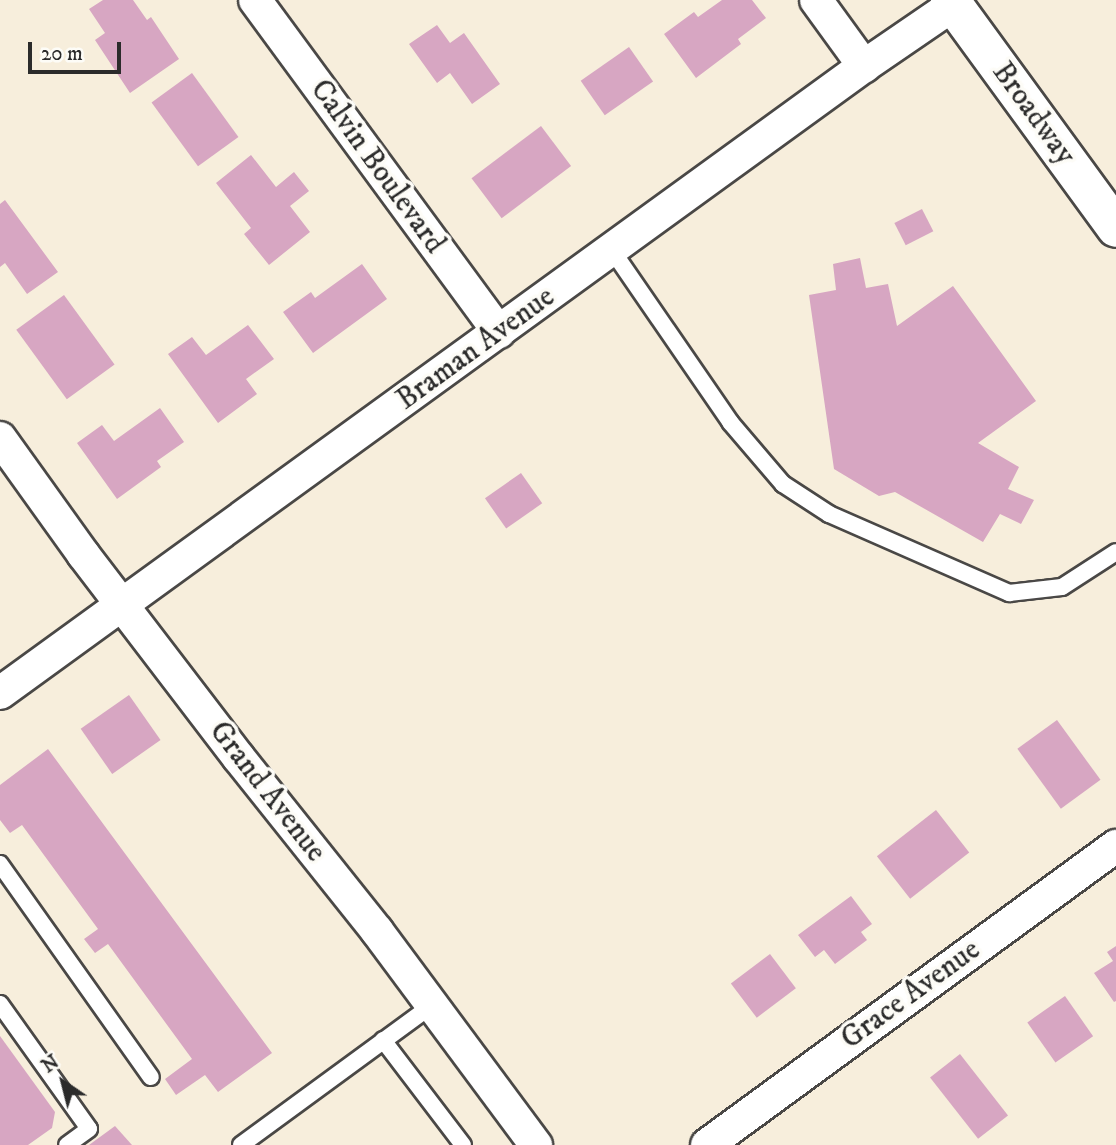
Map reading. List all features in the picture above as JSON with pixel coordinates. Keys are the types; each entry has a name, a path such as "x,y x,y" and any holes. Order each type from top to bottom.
{"street":[{"name":"Calvin Boulevard","path":"255,0 499,332"},
{"path":"816,0 864,66"},
{"name":"Braman Avenue","path":"0,693 864,66 958,6"},
{"name":"Broadway","path":"958,6 1116,228"},
{"name":"Grand Avenue","path":"0,438 123,605 432,1005 536,1145"},
{"name":"Grace Avenue","path":"707,1145 1116,846"}],"lane":[{"path":"612,250 730,422 783,484 829,514 1009,593 1062,587 1116,552"},
{"path":"0,864 151,1077"},
{"path":"0,1004 89,1129 67,1145"},
{"path":"241,1145 432,1005"},
{"path":"383,1040 463,1145"}],"building":[{"path":"103,0 133,0 147,20 151,17 179,59 130,93 95,40 105,33 89,9"},
{"path":"722,0 752,0 766,18 738,39 741,44 696,78 664,34 694,12 698,17"},
{"path":"437,25 450,43 464,33 500,84 472,104 450,73 437,83 409,44"},
{"path":"629,47 653,81 605,115 581,81"},
{"path":"192,73 238,137 198,166 152,102"},
{"path":"541,126 571,166 502,218 472,178"},
{"path":"251,155 276,187 294,172 309,191 290,206 310,232 269,265 244,234 251,228 216,183"},
{"path":"5,200 58,272 27,294 5,263 0,267 0,204"},
{"path":"922,209 933,231 906,245 894,223"},
{"path":"860,258 866,288 888,284 897,326 953,286 1036,401 978,443 1019,467 1008,489 1034,500 1021,524 1000,514 983,542 895,492 879,496 834,469 809,295 836,290 833,264"},
{"path":"362,264 387,299 313,353 283,312 311,292 315,298"},
{"path":"64,295 115,365 67,399 16,330"},
{"path":"248,325 274,359 246,379 257,394 218,423 168,354 192,337 206,355"},
{"path":"160,408 184,442 157,461 161,467 117,499 77,443 102,425 114,441"},
{"path":"521,473 542,503 506,529 485,498"},
{"path":"129,695 161,740 112,774 81,729"},
{"path":"1057,720 1100,780 1061,809 1017,749"},
{"path":"48,749 272,1053 218,1092 205,1075 176,1095 165,1079 192,1059 108,944 95,953 84,939 98,929 22,825 10,833 0,820 0,785"},
{"path":"936,810 969,853 910,899 877,856"},
{"path":"851,896 872,924 861,932 867,940 835,964 824,950 815,957 798,935"},
{"path":"1116,946 1114,1002 1094,973 1113,961 1107,952"},
{"path":"770,954 796,988 757,1018 731,983"},
{"path":"1065,996 1093,1036 1055,1063 1027,1022"},
{"path":"0,1036 55,1112 52,1128 28,1145 0,1145"},
{"path":"960,1054 1008,1115 978,1139 930,1077"},
{"path":"115,1126 132,1145 89,1145"}]}
